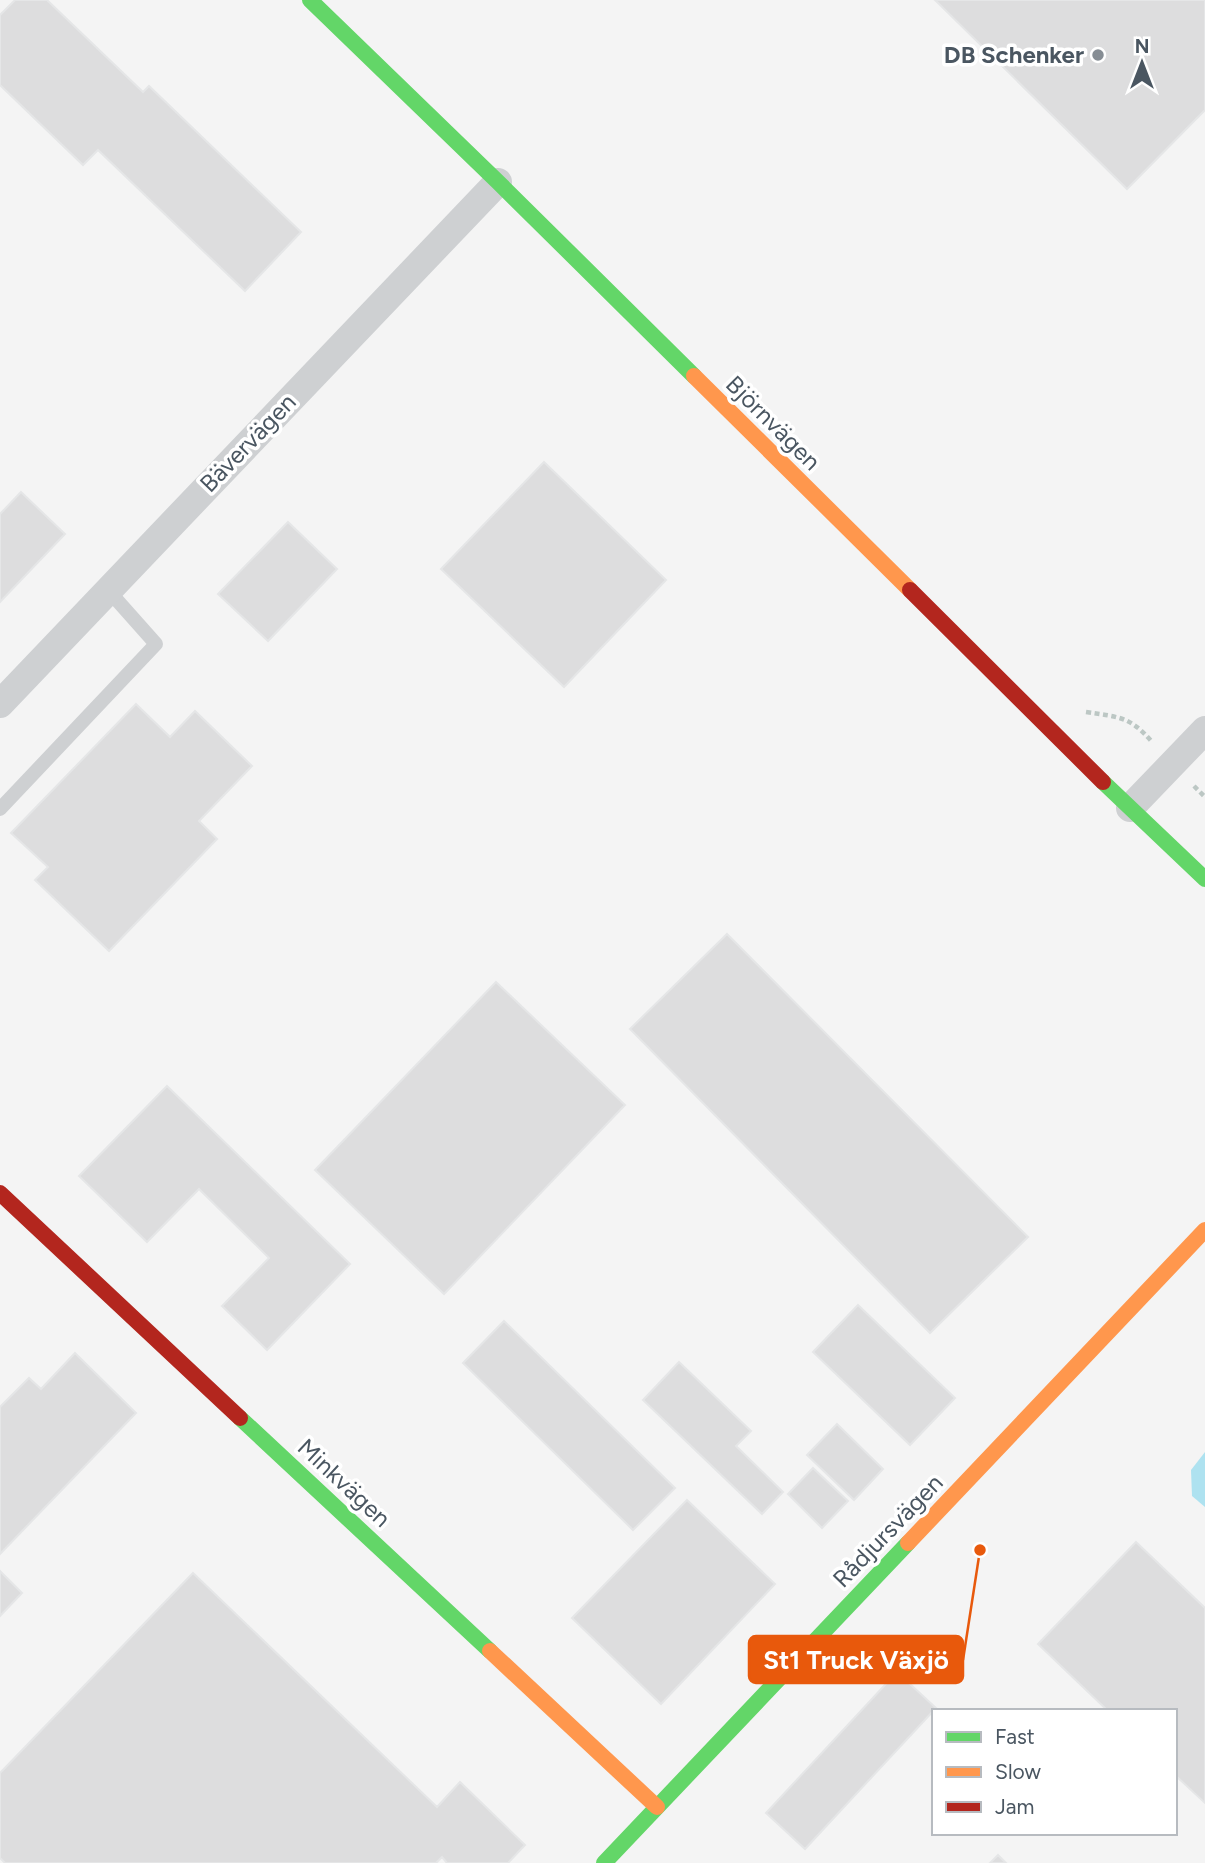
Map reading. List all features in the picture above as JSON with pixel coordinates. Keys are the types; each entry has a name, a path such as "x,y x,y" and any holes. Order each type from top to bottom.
{"street":[{"name":"Björnvägen","path":"310,0 1205,879"},
{"name":"Bävervägen","path":"0,704 498,182"},
{"path":"1130,808 1205,730"},
{"name":"Minkvägen","path":"0,1193 657,1807"},
{"name":"Rådjursvägen","path":"604,1863 1205,1230"}],"lane":[{"path":"0,809 156,644 108,590"}],"water":[{"path":"1205,1452 1205,1507 1192,1496 1191,1470"}],"building":[{"path":"15,0 47,0 143,92 149,86 301,232 245,291 98,150 83,165 0,85 0,15"},
{"name":"DB Schenker","path":"935,0 1205,0 1205,110 1127,189"},
{"path":"544,462 666,580 564,687 441,569"},
{"path":"21,492 65,534 0,602 0,514"},
{"path":"288,522 337,569 268,641 218,594"},
{"path":"136,704 170,737 195,711 252,766 199,821 217,839 109,951 35,880 48,867 11,833"},
{"path":"727,934 1028,1237 930,1333 630,1029"},
{"path":"496,982 625,1105 444,1294 315,1170"},
{"path":"167,1086 350,1264 267,1350 222,1306 269,1258 199,1189 147,1242 79,1176"},
{"path":"858,1305 955,1398 910,1445 813,1352"},
{"path":"504,1321 675,1488 633,1530 463,1363"},
{"path":"75,1353 136,1413 0,1554 0,1407 29,1378 41,1389"},
{"path":"679,1362 751,1431 736,1446 783,1492 762,1514 643,1400"},
{"path":"837,1424 883,1469 854,1500 807,1455"},
{"path":"813,1468 848,1501 822,1528 788,1494"},
{"path":"687,1500 775,1584 661,1704 572,1618"},
{"path":"1136,1542 1205,1608 1205,1803 1177,1777 1177,1709 1106,1709 1038,1644"},
{"path":"0,1571 22,1593 0,1616"},
{"path":"193,1573 437,1807 460,1782 525,1845 508,1863 447,1863 442,1857 436,1863 5,1863 0,1858 0,1773"},
{"path":"897,1672 936,1708 932,1709 932,1712 805,1849 766,1813"},
{"path":"998,1855 1006,1863 990,1863"}],"traffic: fast":[{"path":"310,0 694,376"},
{"path":"1103,782 1205,879"},
{"path":"240,1418 490,1651"},
{"path":"604,1863 908,1543"}],"traffic: slow":[{"path":"694,376 910,590"},
{"path":"908,1543 1205,1230"},
{"path":"490,1651 657,1807"}],"traffic: jam":[{"path":"910,590 1103,782"},
{"path":"0,1193 240,1418"}],"place":[{"name":"DB Schenker","path":"1098,55"},
{"name":"St1 Truck Växjö","path":"980,1550"}]}
